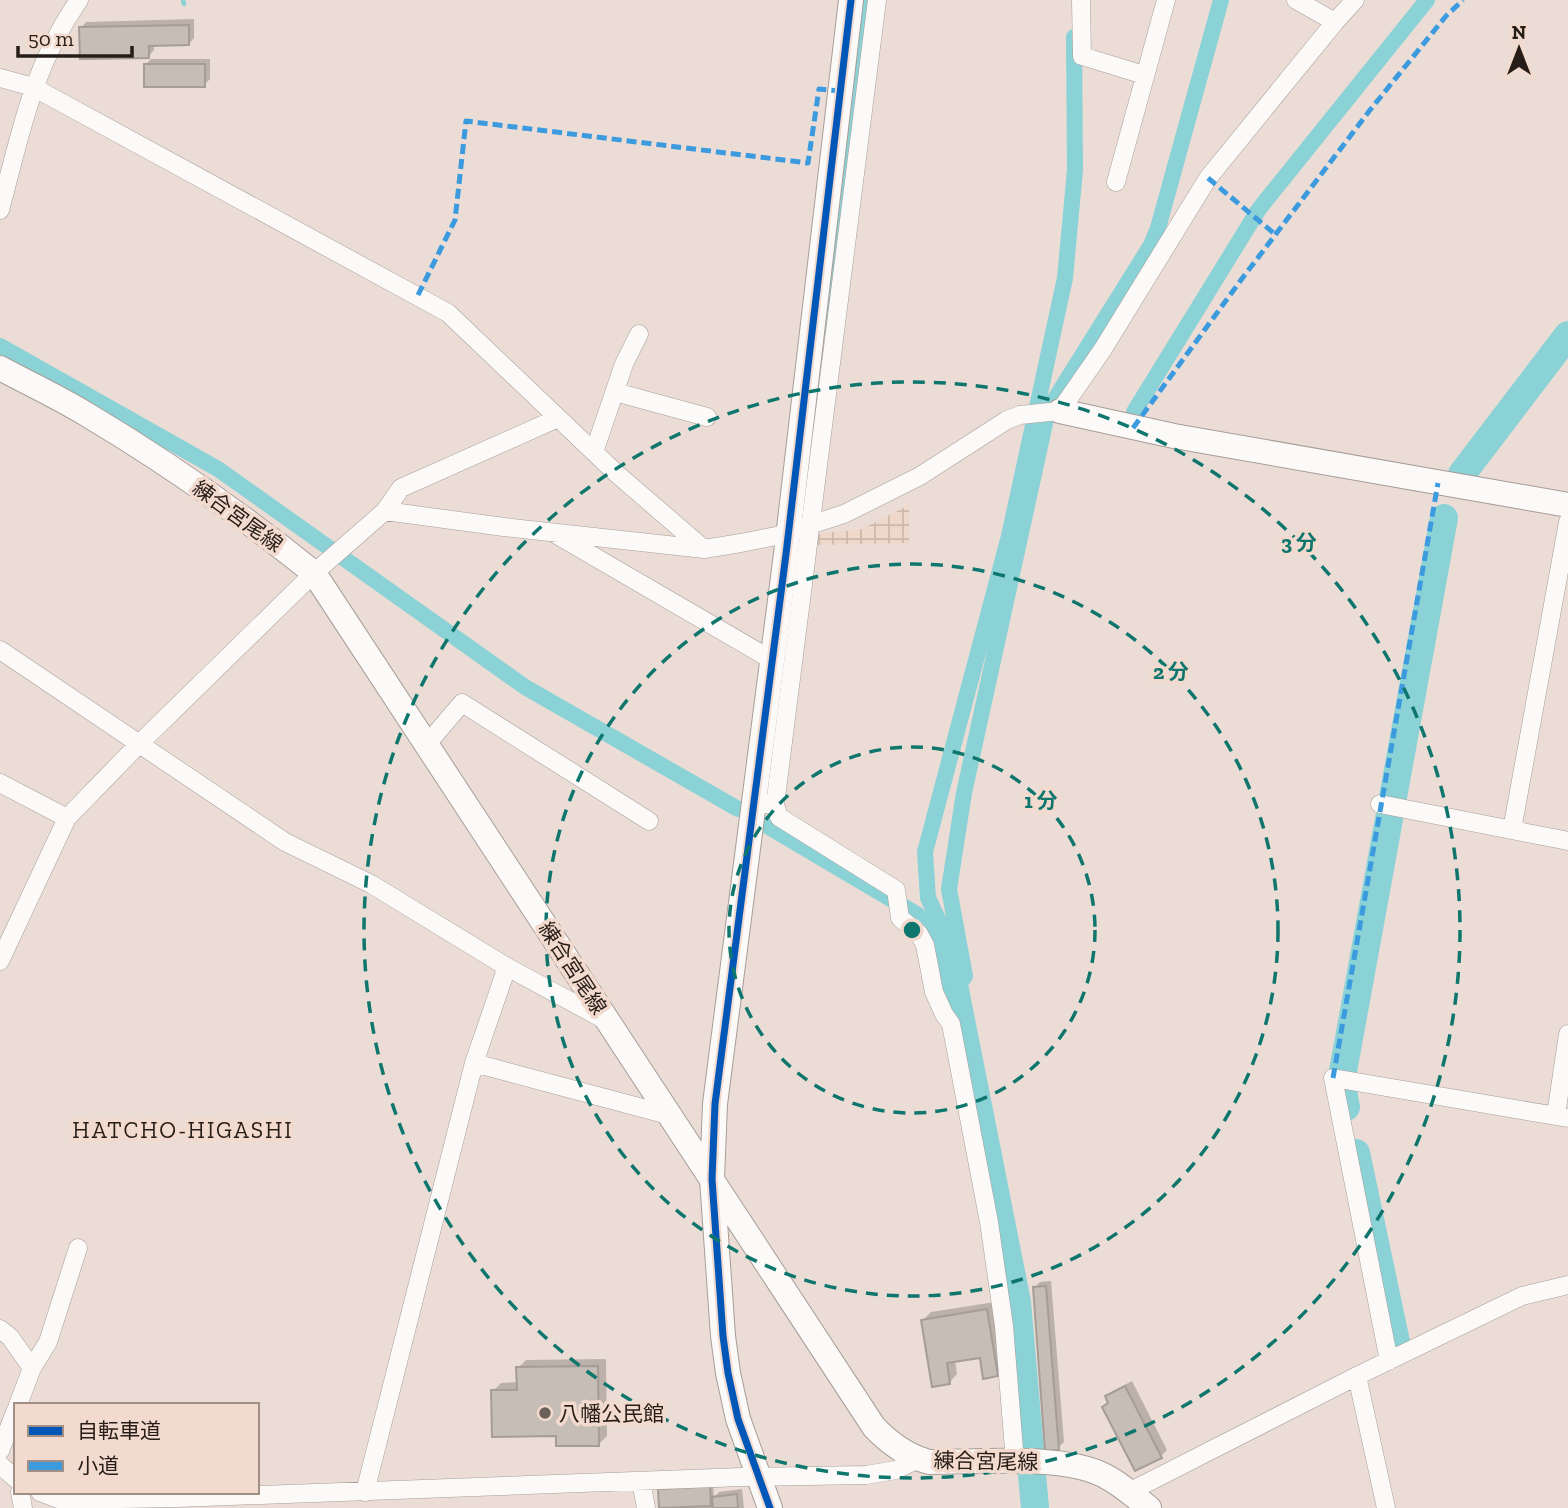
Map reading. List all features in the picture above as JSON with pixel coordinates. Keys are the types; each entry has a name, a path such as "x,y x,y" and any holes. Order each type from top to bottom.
{"street":[{"path":"0,210 33,87 50,47 79,0"},
{"path":"851,0 799,528 772,660 765,804 779,817 896,890 900,918 919,934 925,945 934,992 943,1014 951,1024 989,1222 1004,1326 1015,1462"},
{"path":"770,1508 738,1419 728,1373 712,1179 715,1104 765,804 799,528 877,0"},
{"path":"1081,0 1082,56 1144,75"},
{"path":"1116,182 1166,0"},
{"path":"1296,0 1335,22"},
{"path":"1056,411 1103,349 1208,178 1355,0"},
{"path":"0,78 33,87 448,313 594,452 704,549"},
{"path":"594,452 639,334"},
{"name":"練合宮尾線","path":"0,368 85,413 203,489 314,573 874,1427 891,1444 929,1462 1075,1465 1105,1476 1149,1508"},
{"path":"615,392 707,417"},
{"path":"385,511 704,549 741,544 844,514 920,476 1007,421 1020,415 1056,411 1174,436 1568,505"},
{"path":"1,955 66,818 314,573 385,511 401,488 558,418"},
{"path":"1512,830 1568,522"},
{"path":"552,532 772,660"},
{"path":"0,650 285,842 370,884 508,967 607,1021"},
{"path":"428,744 462,703 649,821"},
{"path":"0,783 66,818"},
{"path":"1380,804 1568,841"},
{"path":"365,1492 474,1063 508,967"},
{"path":"1389,1361 1333,1078 1562,1117 1568,1034"},
{"path":"474,1063 672,1116"},
{"path":"19,1403 32,1368 48,1342 78,1248"},
{"path":"1129,1492 1522,1296 1568,1285"},
{"path":"0,1329 10,1337 32,1368"},
{"path":"1357,1376 1386,1508"},
{"path":"0,1451 14,1421"},
{"path":"45,1494 61,1500 187,1495 263,1502 365,1492 757,1476 866,1475 896,1470 918,1459"},
{"path":"0,1465 14,1478"},
{"path":"641,1481 646,1508"}],"shaded area":[{"path":"909,505 909,543 816,545 818,534 862,529"}],"building":[{"path":"189,25 189,45 149,46 149,58 80,59 79,27"},
{"path":"144,64 205,64 205,87 144,87"},
{"path":"1046,1286 1059,1450 1045,1451 1033,1287"},
{"path":"987,1309 998,1376 983,1379 980,1358 947,1363 950,1384 932,1387 921,1320"},
{"name":"八幡公民館","path":"598,1366 599,1446 556,1446 556,1436 492,1437 491,1390 517,1390 516,1367"},
{"path":"1125,1386 1162,1458 1135,1471 1102,1407 1108,1403 1105,1396"},
{"path":"710,1486 711,1506 659,1508 658,1489"},
{"path":"737,1494 738,1508 713,1508 712,1497"}],"waterway":[{"path":"183,0 184,4"},
{"path":"827,328 867,0"},
{"path":"965,976 949,889 964,793 1048,410 1151,245 1221,0"},
{"path":"1134,412 1259,209 1427,0"},
{"path":"955,990 965,976 928,898 925,852 1009,536 1065,278 1075,170 1074,37"},
{"path":"1462,474 1568,335"},
{"path":"0,346 218,469 525,687 738,809"},
{"path":"1346,1107 1341,1082 1444,518"},
{"path":"762,823 918,915 946,959"},
{"path":"946,959 955,990 1017,1302 1035,1508"},
{"path":"1356,1153 1396,1342"}],"marked path":[{"path":"1133,428 1370,110 1446,16 1463,0"},
{"path":"418,295 455,220 466,121 808,163 819,89 840,91"},
{"path":"1208,178 1276,235"},
{"path":"1333,1078 1438,483"}],"cycle path":[{"path":"770,1508 738,1419 728,1373 712,1179 715,1104 786,554 851,0"}],"place":[{"name":"八幡公民館","path":"545,1413"}],"district":[{"name":"HATCHO-HIGASHI","path":"183,1130"}]}
